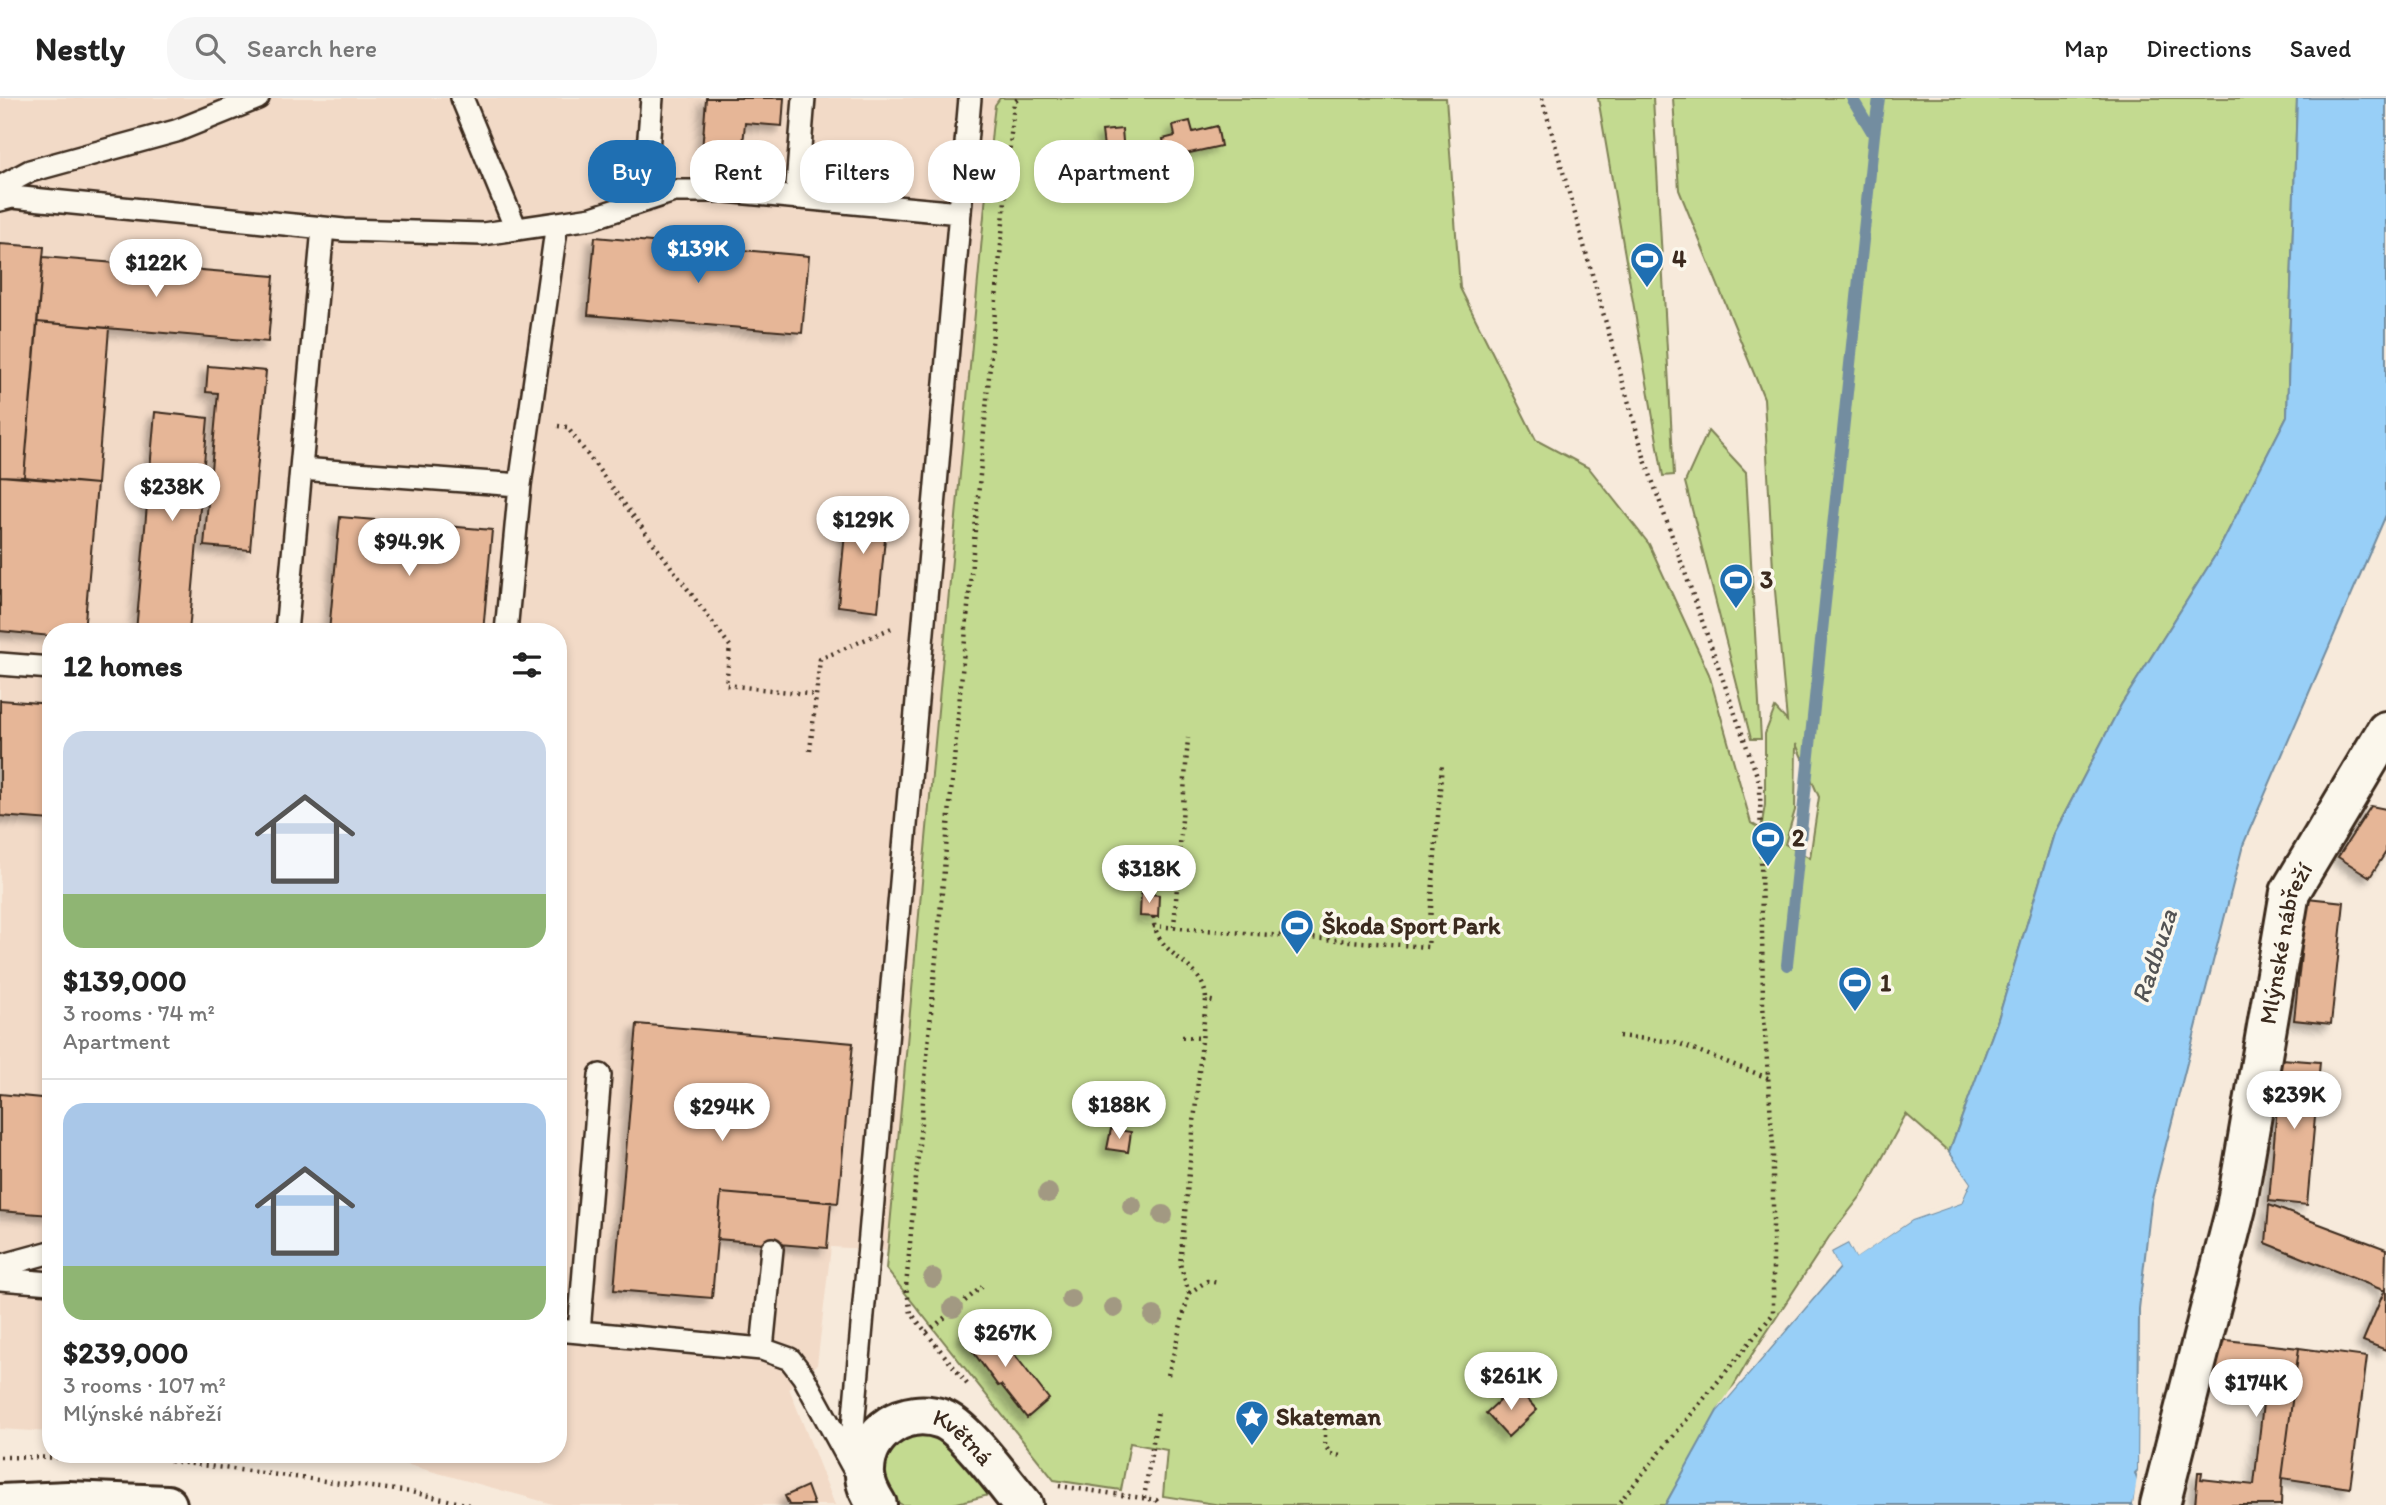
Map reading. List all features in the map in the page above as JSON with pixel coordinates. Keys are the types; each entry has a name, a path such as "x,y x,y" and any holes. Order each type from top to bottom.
{"street":[{"name":"Mlýnské nábřeží","path":"2160,1505 2236,1208 2290,892 2386,731"},
{"name":"Květná","path":"865,1486 864,1471 868,1452 880,1432 899,1419 921,1415 944,1419 962,1433 1023,1505"},
{"path":"0,1504 68,1501 167,1505"}],"lane":[{"path":"0,187 30,170 176,131 258,98"},
{"path":"462,98 516,229"},
{"path":"649,140 652,98"},
{"path":"796,198 804,98"},
{"path":"865,1486 925,614 970,98"},
{"path":"676,191 725,191 960,213"},
{"path":"0,200 12,197 344,230 483,234 592,218 638,203"},
{"path":"507,623 520,485 557,223"},
{"path":"287,623 323,228"},
{"path":"301,469 520,485"},
{"path":"0,664 42,667"},
{"path":"600,1075 569,1331 762,1349 790,1359 803,1376 865,1486"},
{"path":"762,1349 772,1249"},
{"path":"0,1266 42,1254"},
{"path":"0,1279 42,1282"}],"path":[{"path":"969,1386 911,1312 906,1287 1012,116 1014,102 1019,98"},
{"path":"1542,98 1645,460 1760,784 1763,1004 1773,1147 1773,1314 1617,1505"},
{"path":"529,423 567,427 730,646 726,685 817,695"},
{"path":"810,751 820,659 925,614"},
{"path":"1174,927 1188,738"},
{"path":"1153,926 1428,947 1442,763"},
{"path":"1153,917 1153,926 1159,940 1190,968 1202,983 1206,1000 1180,1264 1189,1293 1168,1375"},
{"path":"1206,1000 1217,1002"},
{"path":"1619,1036 1675,1042 1768,1078"},
{"path":"1182,1037 1202,1038"},
{"path":"1189,1293 1207,1282 1220,1283"},
{"path":"927,1332 982,1287"},
{"path":"1143,1498 1158,1411"},
{"path":"1325,1428 1325,1446 1331,1454 1341,1456"},
{"path":"0,1457 42,1457"},
{"path":"180,1463 411,1492 470,1505"},
{"path":"1058,1486 1156,1500 1160,1505"}],"shaded area":[{"path":"0,98 1000,98 995,105 991,140 928,140 928,203 985,203 888,1250 831,1247 817,1365 789,1388 835,1505 556,1505 401,1463 567,1463 567,623 42,623 42,1431 0,1429"}],"green space":[{"name":"Škoda Sport Park","path":"1000,98 1446,98 1460,288 1536,440 1589,468 1649,544 1709,674 1751,823 1761,829 1765,805 1765,734 1775,708 1787,721 1773,569 1764,398 1679,190 1673,98 2297,98 2287,416 2218,551 2121,705 2054,834 1998,1019 1949,1152 1906,1114 1864,1192 1829,1237 1751,1356 1665,1505 1221,1505 1163,1496 1167,1450 1130,1443 1121,1490 1054,1480 886,1269 985,203 1020,203 1020,140 991,140 995,105","holes":["1796,744 1819,797 1810,858 1785,844 1795,810"]},
{"name":"4","path":"1598,98 1653,98 1674,475 1663,476"},
{"name":"3","path":"1708,431 1746,472 1761,739 1751,739 1685,482"},
{"path":"905,1434 937,1435 949,1444 990,1491 989,1495 949,1505 902,1505 891,1497 884,1485 883,1458"}],"water":[{"name":"Radbuza","path":"2297,98 2386,98 2386,515 2243,845 2151,1203 2139,1309 2138,1470 2135,1473 2138,1482 2133,1505 1665,1505 1717,1411 1839,1269 1831,1252 1848,1243 1856,1257 1912,1220 1961,1203 1970,1183 1949,1152 1998,1019 2054,834 2121,705 2218,551 2287,416"}],"pier":[{"path":"1946,1149 1970,1183 1961,1203 1912,1220 1856,1258 1848,1243 1831,1252 1839,1268 1717,1411 1729,1392 1835,1267 1828,1254 1829,1250 1848,1239 1857,1253 1910,1217 1958,1200 1966,1183"},
{"path":"2139,1371 2142,1371 2142,1470 2139,1474 2141,1482 2137,1505 2133,1505 2138,1470"}],"building":[{"path":"706,98 784,98 782,126 745,123 743,140 703,140"},
{"path":"1190,121 1193,132 1217,126 1221,146 1194,152 1194,140 1163,140 1175,136 1173,125"},
{"path":"1122,129 1123,140 1103,140 1102,131"},
{"path":"595,237 809,256 802,333 588,315"},
{"path":"0,244 44,247 24,477 0,476"},
{"path":"43,257 274,276 268,342 37,322"},
{"path":"37,322 109,328 97,484 24,477"},
{"path":"208,366 266,371 250,550 204,546 218,393 206,392"},
{"path":"155,412 208,418 190,623 137,623"},
{"path":"0,476 97,484 85,623 42,623 42,635 0,631"},
{"path":"848,502 888,507 878,611 838,606"},
{"path":"340,517 492,530 484,623 330,623"},
{"path":"0,700 42,703 42,819 0,816"},
{"path":"2371,806 2386,809 2386,852 2370,877 2338,857"},
{"path":"1141,893 1159,895 1158,917 1140,916"},
{"path":"2307,898 2344,902 2331,1024 2294,1020"},
{"path":"637,1024 853,1043 838,1203 721,1193 712,1298 614,1290"},
{"path":"2281,1059 2320,1062 2307,1205 2269,1201"},
{"path":"0,1094 42,1098 42,1214 0,1211"},
{"path":"1111,1129 1131,1132 1128,1152 1107,1149"},
{"path":"721,1193 831,1202 827,1248 717,1239"},
{"path":"2269,1205 2386,1249 2385,1291 2266,1243"},
{"path":"2386,1287 2386,1350 2363,1341"},
{"path":"979,1320 1000,1345 1004,1341 1049,1399 1027,1418 1001,1385 998,1386 961,1335"},
{"path":"2216,1339 2299,1348 2281,1505 2195,1505 2198,1472 2202,1472 2201,1479 2254,1485 2265,1385 2208,1379"},
{"path":"2299,1348 2367,1357 2350,1488 2282,1478"},
{"path":"1515,1386 1537,1410 1508,1437 1486,1413"},
{"path":"807,1486 814,1505 789,1505 785,1496"}],"waterway":[{"path":"1787,965 1874,135 1852,98"},
{"path":"1874,135 1879,98"}],"place":[{"name":"4","path":"1647,289"},
{"name":"3","path":"1736,610"},
{"name":"2","path":"1768,868"},
{"name":"Škoda Sport Park","path":"1297,956"},
{"name":"1","path":"1855,1013"},
{"name":"Skateman","path":"1252,1447"}]}
